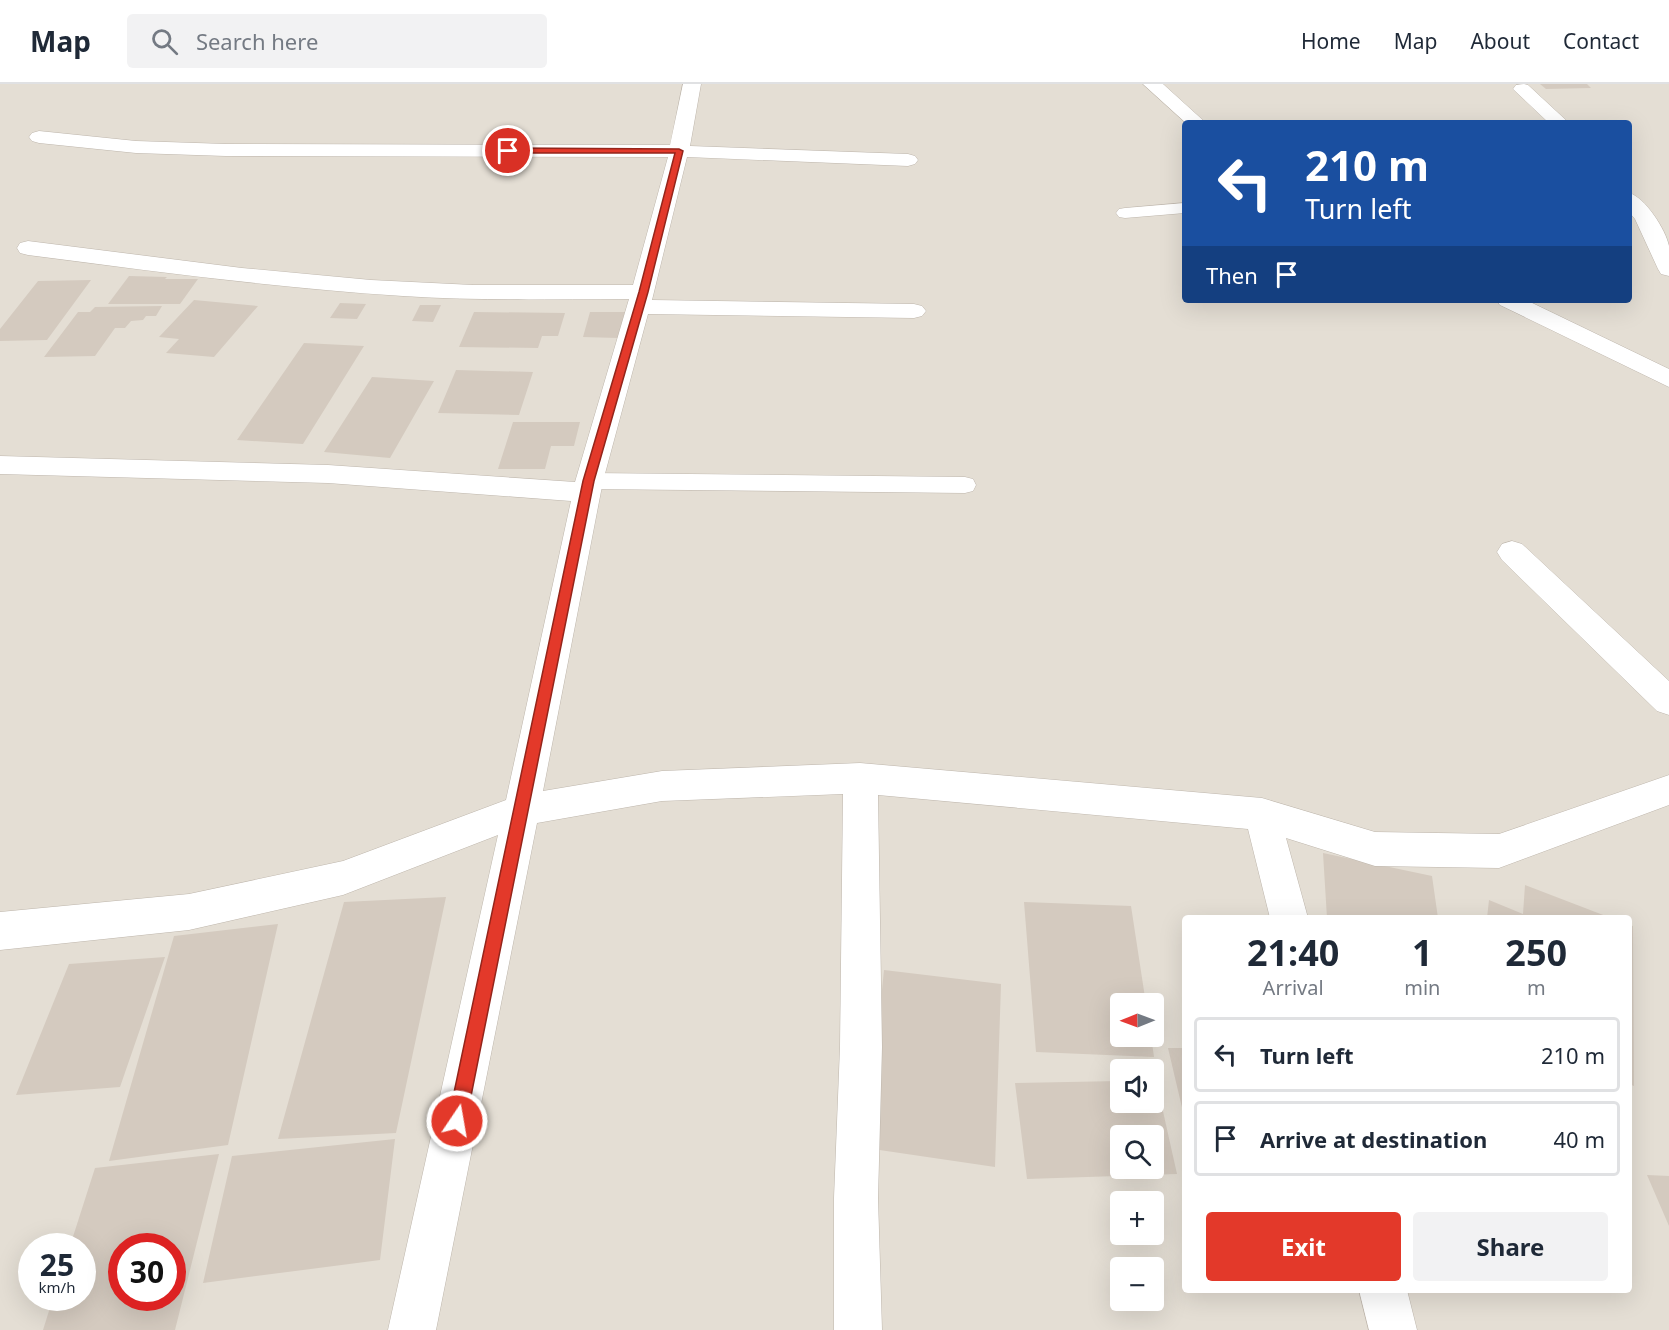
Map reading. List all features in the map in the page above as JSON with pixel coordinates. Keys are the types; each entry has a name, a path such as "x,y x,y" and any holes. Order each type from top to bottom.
{"street":[{"path":"412,1330 588,487 641,300 679,151 692,84"},
{"path":"1152,84 1194,120"},
{"path":"1522,89 1557,120"},
{"path":"39,137 136,147 226,150 679,151 908,160"},
{"path":"1632,203 1644,217 1669,268"},
{"path":"28,248 228,274 373,287 914,310"},
{"path":"1514,303 1669,379"},
{"path":"0,465 328,474 588,487"},
{"path":"1512,552 1669,701"},
{"path":"858,1330 856,1198 861,1047 860,778"},
{"path":"0,931 189,912 332,880 522,810 662,786 860,778 1262,814 1375,849 1499,851 1669,790"},
{"path":"1262,814 1288,915"},
{"path":"1384,1293 1393,1330"}],"lane":[{"path":"1125,213 1182,208"},
{"path":"588,487 965,485"}],"shaded area":[{"path":"0,84 1669,84 1669,1330 0,1330"}],"building":[{"path":"1540,84 1587,84 1591,88 1546,89"},
{"path":"129,276 198,279 180,304 108,304"},
{"path":"91,280 47,340 0,341 0,329 38,281"},
{"path":"194,300 258,306 214,357 166,353 179,339 159,337"},
{"path":"340,303 366,304 357,319 330,318"},
{"path":"420,305 441,305 433,322 412,321"},
{"path":"162,306 156,316 146,316 143,320 131,321 125,328 115,328 95,356 44,357 78,312 90,312 95,307"},
{"path":"474,312 565,313 558,336 542,336 538,348 459,347"},
{"path":"590,312 625,312 618,338 583,337"},
{"path":"304,343 364,346 303,444 237,440"},
{"path":"456,370 533,372 519,415 438,413"},
{"path":"372,377 434,381 390,458 324,452"},
{"path":"513,422 580,422 574,446 551,446 545,469 498,469"},
{"path":"1323,853 1432,876 1438,915 1327,915"},
{"path":"1525,885 1603,915 1487,915 1489,900 1523,914"},
{"path":"446,897 396,1133 278,1139 344,902"},
{"path":"1024,902 1131,906 1144,993 1110,993 1110,1047 1153,1047 1154,1057 1036,1052"},
{"path":"278,924 228,1145 109,1161 174,936"},
{"path":"1632,926 1633,926 1634,1086 1632,1085"},
{"path":"165,957 120,1087 16,1095 69,964"},
{"path":"884,970 1001,984 995,1167 866,1148"},
{"path":"1168,1048 1182,1048 1182,1108"},
{"path":"1110,1081 1110,1113 1163,1113 1177,1174 1164,1174 1164,1125 1110,1125 1110,1176 1027,1179 1015,1083"},
{"path":"395,1139 380,1260 203,1283 232,1156"},
{"path":"219,1154 186,1286 186,1233 108,1233 108,1311 180,1311 175,1330 43,1330 49,1311 96,1311 96,1233 74,1233 95,1168"},
{"path":"1647,1175 1669,1176 1669,1226"}],"route":[{"path":"457,1121 589,481 639,307 679,151 508,151"}]}
